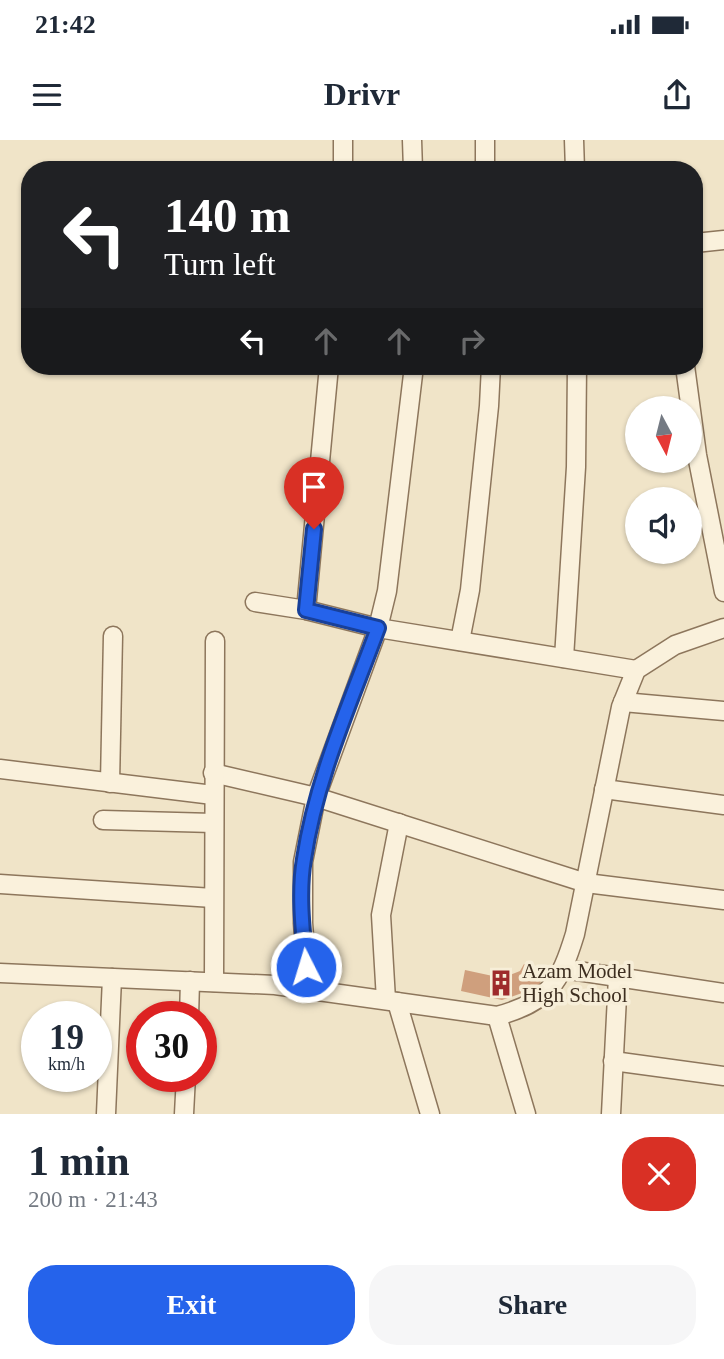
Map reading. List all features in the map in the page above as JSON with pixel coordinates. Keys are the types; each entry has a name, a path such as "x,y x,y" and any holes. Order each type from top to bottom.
{"street":[{"path":"343,140 343,161"},
{"path":"412,140 413,161"},
{"path":"485,140 485,161"},
{"path":"574,140 575,161"},
{"path":"703,242 724,240"},
{"path":"306,610 328,375"},
{"path":"308,989 303,923 303,862 316,797 378,628 387,591 413,375"},
{"path":"460,641 470,590 491,375"},
{"path":"564,658 576,467 577,375"},
{"path":"686,375 697,455 724,592"},
{"path":"255,602 306,610 378,628 636,670"},
{"path":"0,973 275,985 497,1016 516,1011 544,996 564,970 575,934 623,702 636,670 675,645 724,628"},
{"path":"110,783 113,636"},
{"path":"214,982 215,641"},
{"path":"623,702 724,711"},
{"path":"0,769 213,795"},
{"path":"213,773 316,797 586,883 724,900"},
{"path":"604,789 724,805"},
{"path":"103,820 213,823"},
{"path":"399,823 381,915 391,1001 430,1114"},
{"path":"0,884 213,898"},
{"path":"564,970 724,993"},
{"path":"611,1114 618,977"},
{"path":"106,1114 112,978"},
{"path":"189,1001 190,981"},
{"path":"497,1016 526,1114"},
{"path":"613,1061 724,1076"},
{"path":"184,1114 185,1092"}],"building":[{"name":"Azam Model High School","path":"524,964 544,970 539,987 502,1000 461,991 465,970 502,978 520,971"}],"place":[{"name":"Azam Model High School","path":"501,983"}],"route":[{"path":"306,967 303,862 316,797 378,628 306,610 314,529"}]}
